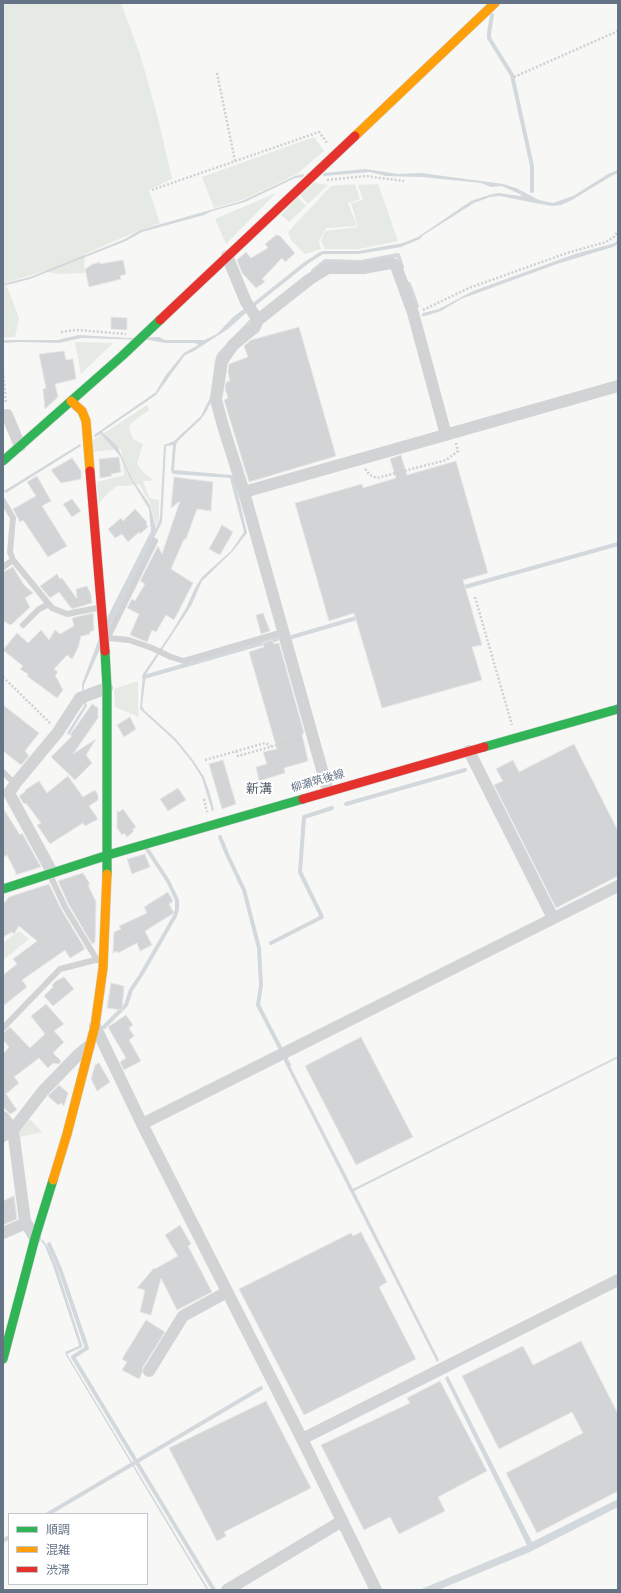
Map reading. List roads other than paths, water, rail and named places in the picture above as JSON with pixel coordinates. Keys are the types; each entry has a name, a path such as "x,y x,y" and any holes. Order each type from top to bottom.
{"street":[{"path":"3,461 143,336 495,3"},
{"path":"227,256 246,302 258,320"},
{"path":"328,791 244,492 216,400 222,361 233,345 255,327 258,320 310,279 328,268 363,268 391,263 396,266 413,313 450,434"},
{"path":"244,492 618,386"},
{"path":"3,1359 35,1238 67,1134 95,1026 108,855 106,641 86,421 82,411 72,401"},
{"path":"5,415 20,446"},
{"path":"51,872 9,794 15,784 58,732 80,698 107,688"},
{"name":"柳瀬筑後線","path":"3,889 51,872 108,855 618,709"},
{"path":"469,751 553,918"},
{"path":"142,1124 618,886"},
{"path":"95,1026 142,1124 302,1439 376,1590"},
{"path":"8,1133 44,1090 78,1055 89,1046"},
{"path":"3,1117 8,1133 26,1223 35,1238"},
{"path":"3,1233 26,1223"},
{"path":"302,1439 618,1280"},
{"path":"149,1371 183,1316 227,1292"},
{"path":"227,1590 342,1521"}],"lane":[{"path":"3,501 13,518 10,552 13,560 52,608 68,614 102,607"},
{"path":"155,541 106,641 129,640 184,661 283,632"},
{"path":"3,567 13,560"},
{"path":"23,625 39,609 49,604"},
{"path":"3,772 15,784"},
{"path":"3,1028 60,969 100,959 65,907 51,872"}],"waterway":[{"path":"492,15 489,38 512,75 532,166 532,191"},
{"path":"313,271 325,261 361,262 398,255 402,267"},
{"path":"409,284 417,306"},
{"path":"461,588 618,544"},
{"path":"292,637 360,617"},
{"path":"144,677 277,639"},
{"path":"346,804 465,770"},
{"path":"271,943 322,917 300,872 304,817 332,808"},
{"path":"220,837 244,890 259,948 261,985 258,1005 289,1065"},
{"path":"104,1027 126,1005 131,990 175,916 177,909 177,900 168,881 147,849"},
{"path":"49,1244 60,1269 87,1348 73,1357 214,1590"},
{"path":"50,1513 261,1388"},
{"path":"3,1541 8,1538"}],"district":[{"name":"新溝","path":"259,790"}]}
